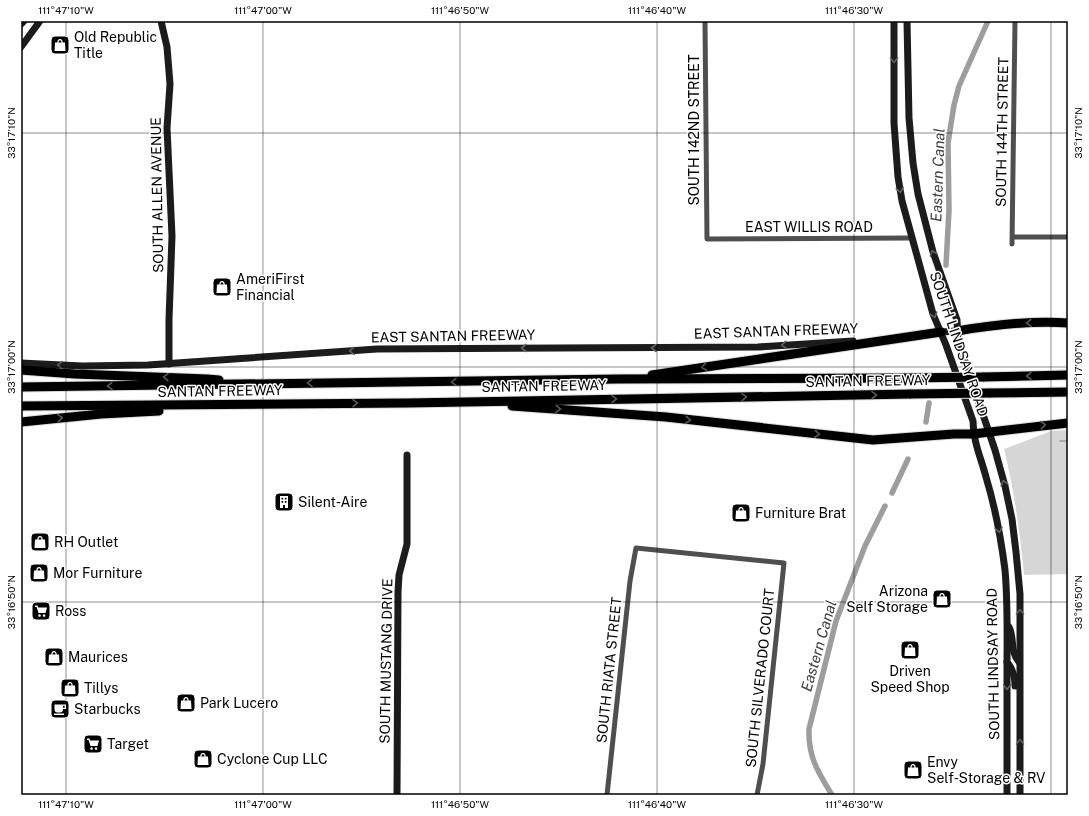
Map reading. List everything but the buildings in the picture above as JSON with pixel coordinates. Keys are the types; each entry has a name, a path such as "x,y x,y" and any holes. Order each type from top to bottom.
{"highway":[{"path":"957,331 1029,322 1068,323"},
{"path":"619,379 941,332"},
{"path":"21,370 75,374 208,378 246,384"},
{"name":"SANTAN FREEWAY","path":"21,387 1068,375"},
{"name":"SANTAN FREEWAY","path":"21,406 407,403 1068,392"},
{"path":"407,403 494,405 648,416 865,439 974,434 1068,423"},
{"path":"21,422 137,412 228,409 260,404"}],"main road":[{"path":"21,24 24,21"},
{"path":"21,47 40,21"},
{"name":"SOUTH LINDSAY ROAD","path":"894,21 894,124 902,202 930,298 933,314 946,344 974,421 974,434 995,511 1005,571 1007,621 1007,795"},
{"name":"SOUTH LINDSAY ROAD","path":"907,21 909,118 913,163 918,194 933,252 956,320 958,341 989,432 1005,486 1016,552 1020,594 1020,795"},
{"name":"SOUTH ALLEN AVENUE","path":"160,22 167,47 170,84 167,128 172,236 169,364"},
{"path":"941,332 957,331"},
{"name":"EAST SANTAN FREEWAY","path":"21,363 89,366 169,364 377,349 758,347 885,340"},
{"name":"SOUTH MUSTANG DRIVE","path":"397,795 398,592 399,576 407,544 407,455"},
{"path":"1007,621 1012,632 1014,653 1019,662"},
{"path":"1007,662 1014,673 1016,694 1020,709"}],"street":[{"name":"SOUTH 142ND STREET","path":"705,21 707,239"},
{"name":"SOUTH 144TH STREET","path":"1012,244 1015,21"},
{"path":"1012,237 1068,237"},
{"name":"EAST WILLIS ROAD","path":"707,239 912,238"},
{"name":"SOUTH RIATA STREET","path":"607,795 630,581 636,548 784,563"},
{"name":"SOUTH SILVERADO COURT","path":"757,795 763,764 784,563"}],"shaded area":[{"path":"1068,430 1068,574 1024,575 1016,511 1004,449 1051,431"}],"waterway":[{"name":"Eastern Canal","path":"946,265 949,210 948,143 954,105 959,86 988,21"},
{"name":"Eastern Canal","path":"926,422 929,403"},
{"path":"1060,441 1068,441"},
{"name":"Eastern Canal","path":"892,493 908,459"},
{"name":"Eastern Canal","path":"832,795 818,771 812,756 809,729 836,621 865,546 885,506"}],"place":[{"name":"Old Republic Title","path":"60,45"},
{"name":"AmeriFirst Financial","path":"222,287"},
{"name":"Silent-Aire","path":"284,502"},
{"name":"Furniture Brat","path":"741,513"},
{"name":"RH Outlet","path":"40,542"},
{"name":"Mor Furniture","path":"39,573"},
{"name":"Arizona Self Storage","path":"942,599"},
{"name":"Ross","path":"41,611"},
{"name":"Driven Speed Shop","path":"910,650"},
{"name":"Maurices","path":"54,657"},
{"name":"Tillys","path":"70,688"},
{"name":"Park Lucero","path":"186,703"},
{"name":"Starbucks","path":"60,709"},
{"name":"Target","path":"93,744"},
{"name":"Cyclone Cup LLC","path":"203,759"},
{"name":"Envy Self-Storage & RV","path":"913,770"}]}
